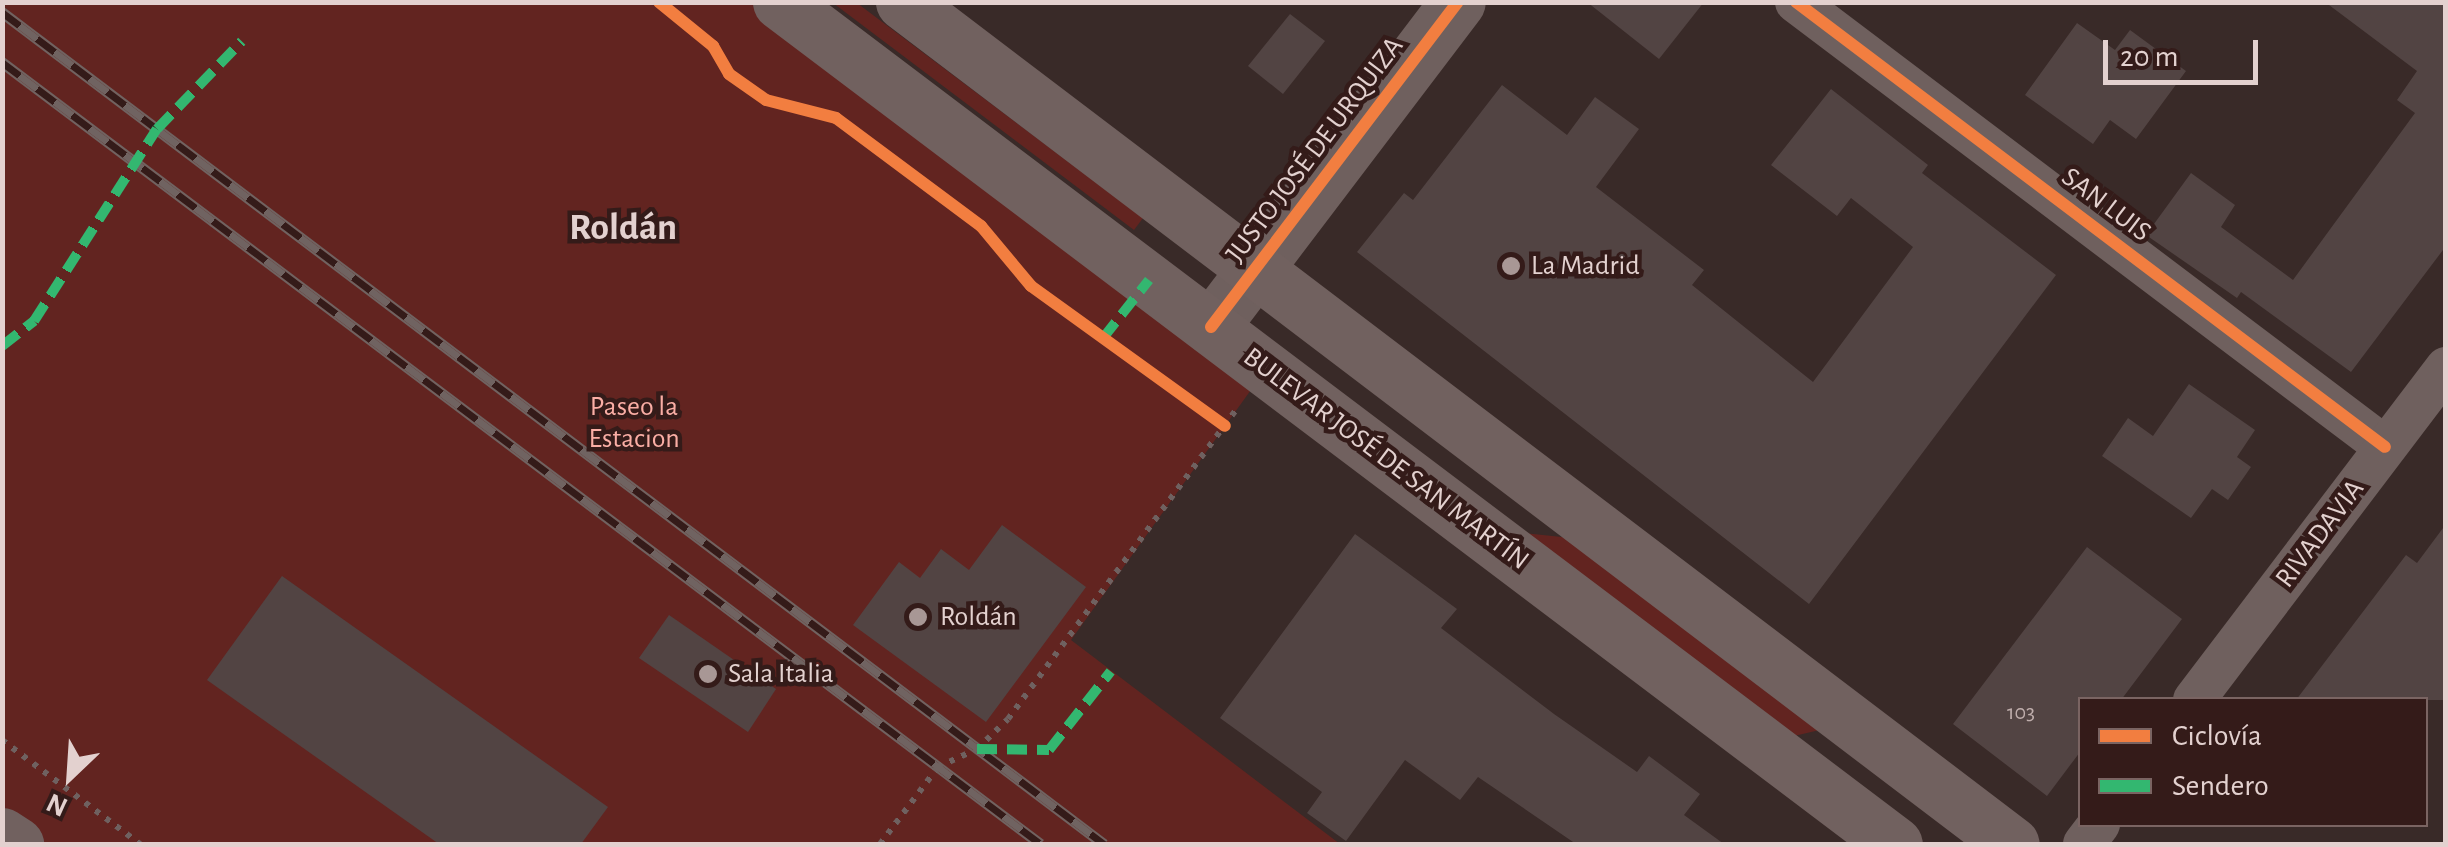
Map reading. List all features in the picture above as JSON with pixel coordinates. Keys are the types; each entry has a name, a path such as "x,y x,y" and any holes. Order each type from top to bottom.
{"main road":[{"name":"BULEVAR JOSÉ DE SAN MARTÍN","path":"780,2 1894,844"},
{"path":"903,2 2012,844"},
{"path":"2,834 16,844"}],"street":[{"name":"JUSTO JOSÉ DE URQUIZA","path":"1212,327 1458,2"},
{"name":"SAN LUIS","path":"1796,2 2385,447"},
{"name":"RIVADAVIA","path":"2196,697 2446,368"}],"path":[{"path":"880,844 938,767 976,748 1008,720 1266,369"},
{"path":"2,740 140,844"}],"green space":[{"name":"Paseo la Estacion","path":"2,3 780,3 1266,369 1071,640 1340,844 16,844 2,835"},
{"path":"833,3 857,3 1143,218 1134,230"},
{"path":"1524,533 1571,538 1824,729 1794,736"}],"building":[{"path":"1587,2 1704,2 1659,59"},
{"path":"2325,2 2446,2 2446,246 2351,372 2241,292 2237,298 2146,235 2191,173 2235,205 2221,227 2293,280 2415,113 2397,100 2417,71"},
{"path":"1290,14 1325,41 1283,94 1248,66"},
{"path":"2077,23 2115,50 2130,30 2186,71 2136,139 2110,120 2093,144 2025,95"},
{"path":"1502,85 1567,135 1595,97 1639,129 1596,187 1704,270 1692,285 1813,382 1913,247 1851,198 1837,216 1771,165 1831,89 1928,165 1922,173 2056,275 1809,604 1357,252 1404,193 1413,200"},
{"path":"2189,384 2255,430 2237,457 2251,467 2228,500 2212,489 2191,518 2102,456 2128,418 2153,436"},
{"path":"2446,524 2446,700 2298,697 2406,555 2417,563"},
{"path":"1002,525 1086,587 986,722 853,625 899,562 920,578 941,549 969,570"},
{"path":"1355,534 1457,609 1441,628 1554,714 1637,772 1649,756 1700,794 1684,815 1724,844 1576,844 1478,777 1460,800 1405,760 1346,841 1307,813 1322,792 1220,718"},
{"path":"2087,547 2182,619 2123,697 2078,697 2078,755 2047,796 1953,724"},
{"path":"282,576 608,807 581,844 439,844 207,680"},
{"name":"Sala Italia","path":"669,615 776,689 748,732 639,658"}],"railway":[{"path":"2,12 1104,844"},
{"path":"2,62 1041,844"}],"marked path":[{"path":"2,346 34,321 157,129 242,41"},
{"path":"1103,338 1149,280"},
{"path":"977,749 1049,750 1111,671"}],"cycle path":[{"path":"659,2 713,46 729,74 766,100 836,118 981,226 1031,286 1225,426"},
{"path":"1211,327 1458,2"},
{"path":"1796,2 2385,447"}],"place":[{"name":"La Madrid","path":"1511,266"},
{"name":"Roldán","path":"918,617"},
{"name":"Sala Italia","path":"708,674"}],"district":[{"name":"Roldán","path":"623,229"}]}
